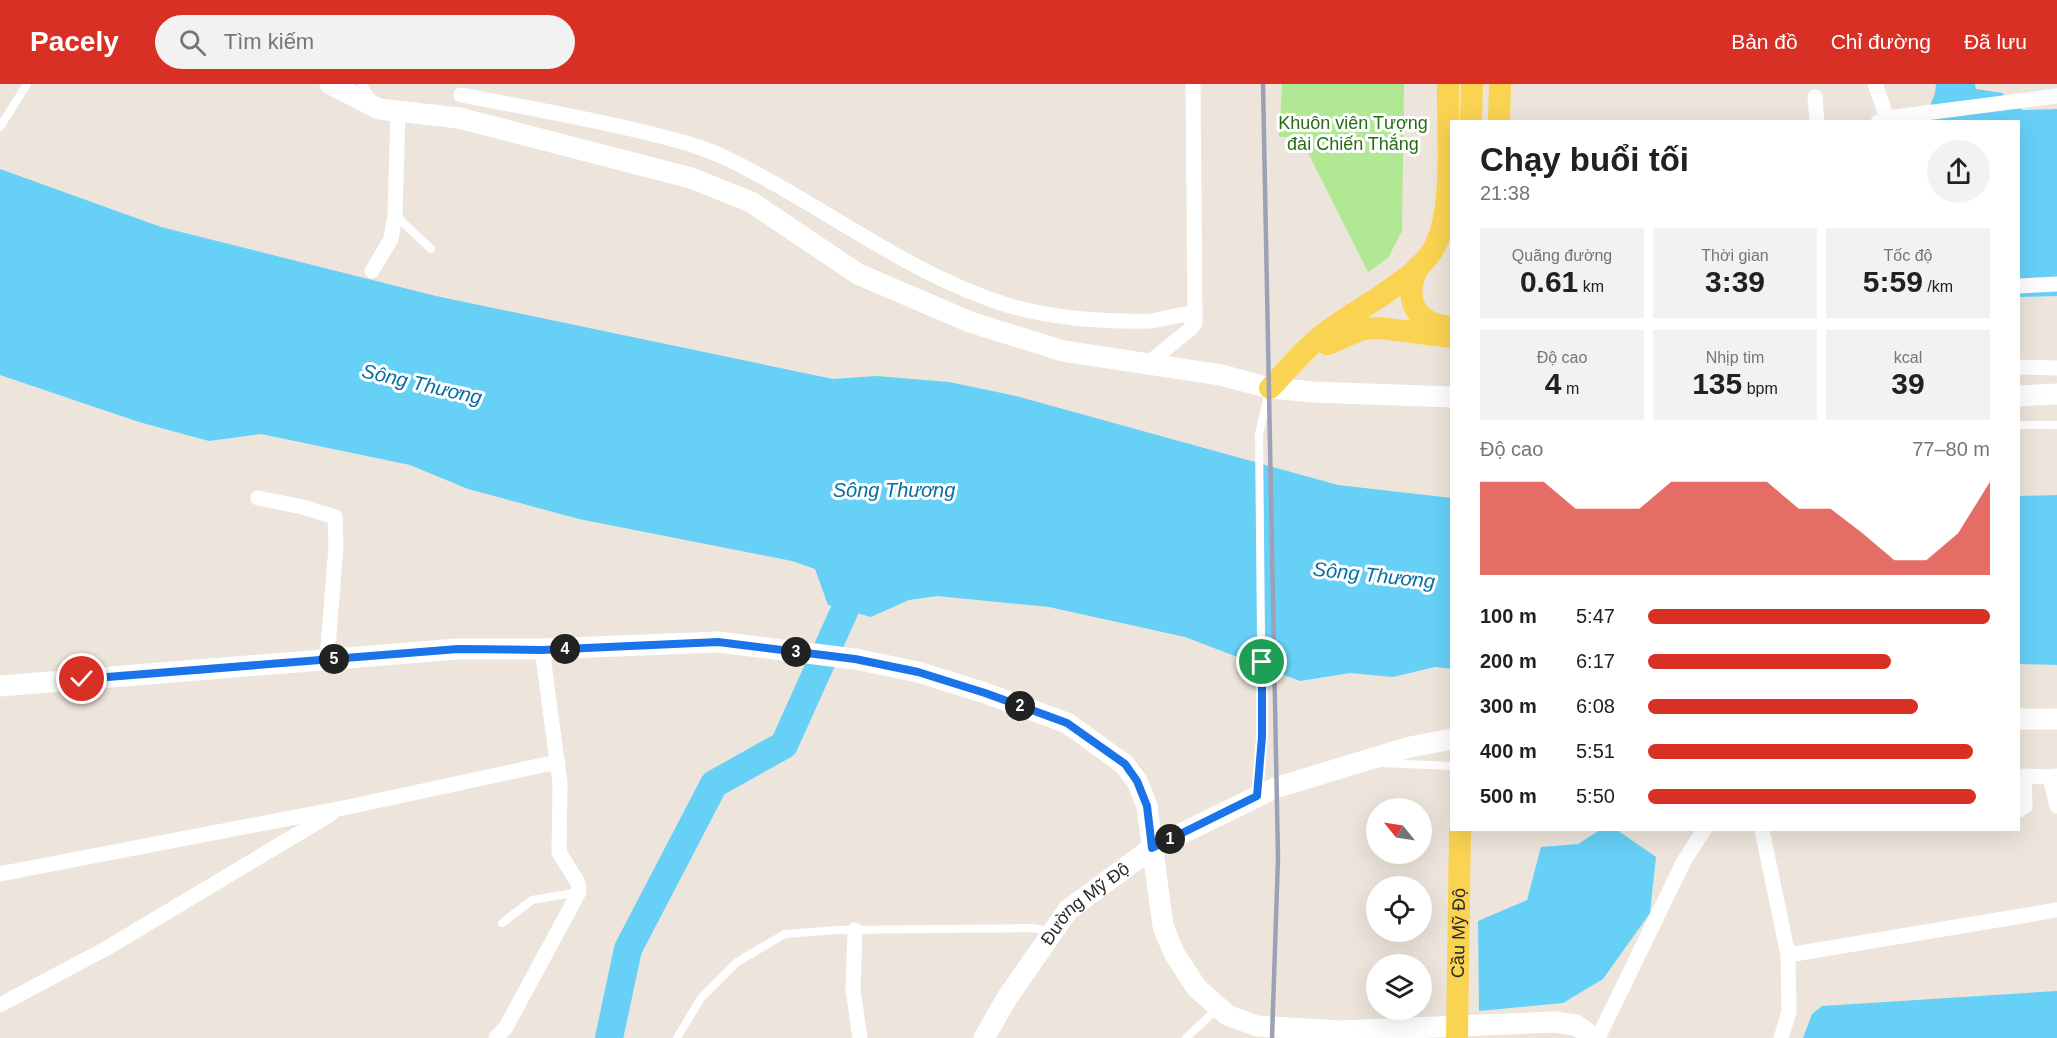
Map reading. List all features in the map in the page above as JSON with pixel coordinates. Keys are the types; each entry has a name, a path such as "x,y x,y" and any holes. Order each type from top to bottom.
{"main road":[{"path":"1270,388 1292,363 1326,332 1419,265 1435,247 1443,222 1447,198 1448,84"},
{"path":"1471,120 1472,84"},
{"path":"1499,120 1500,84"},
{"path":"1419,265 1409,291 1414,306 1427,320 1438,326 1450,327"},
{"path":"1292,363 1309,352 1363,328 1450,337"},
{"name":"Cầu Mỹ Độ","path":"1457,1038 1460,831"}],"street":[{"path":"330,84 346,94 388,110 459,118 691,178 751,202 858,274 970,322 1063,351 1221,375 1270,388 1313,392 1450,397"},
{"path":"1146,365 1195,323 1193,84"},
{"path":"1875,84 1883,120 2057,96"},
{"path":"459,118 462,89 695,146 730,160 868,240 944,279 1006,305 1075,320 1158,321 1188,314 1195,315"},
{"path":"1815,97 1817,120"},
{"path":"372,271 391,239 395,215 388,110"},
{"path":"2020,286 2057,284"},
{"path":"2020,367 2057,368"},
{"path":"2020,396 2057,394"},
{"path":"258,498 303,507 335,517 336,546 327,660"},
{"path":"0,686 458,649 542,650 718,642 855,659 918,672 985,693 1067,723 1125,764 1137,781 1147,806 1163,926 1174,952 1196,987 1217,1009 1257,1032 1339,1034 1554,1022 1575,1025 1596,1038 1684,861 1703,831"},
{"path":"496,1038 506,1027 579,892 578,883 559,852 560,783 542,650"},
{"path":"2020,719 2053,721"},
{"name":"Đường Mỹ Độ","path":"984,1038 1052,931 1068,910 1152,848 1257,796 1364,761 1450,740"},
{"path":"0,874 342,808 558,762"},
{"path":"2020,809 2025,806 2021,776 2054,776 2057,806"},
{"path":"0,1005 107,948 342,808"},
{"path":"1762,831 1788,955 1789,1012 1781,1038"},
{"path":"1788,955 2057,910"},
{"path":"855,930 853,990 860,1038"}],"lane":[{"path":"0,127 27,84"},
{"path":"362,84 388,110"},
{"path":"395,215 430,249"},
{"path":"1257,796 1262,737 1259,434 1265,400 1270,388"},
{"path":"2020,425 2057,425"},
{"path":"1364,761 1400,765 1450,766"},
{"path":"502,923 532,900 579,892"},
{"path":"677,1038 701,998 737,962 785,934 855,930 1032,928 1052,931"},
{"path":"1186,1038 1217,1009"}],"green space":[{"name":"Khuôn viên Tượng đài Chiến Thắng","path":"1282,84 1404,84 1402,231 1388,258 1368,272 1300,137 1279,137"}],"water":[{"path":"1936,84 1975,84 1976,89 2003,93 2005,100 2023,110 2057,109 2057,296 2020,297 2020,120 1925,120"},
{"name":"Sông Thương","path":"0,169 161,227 436,296 833,379 876,376 949,382 1016,396 1338,485 1450,498 1450,669 1435,667 1393,677 1350,673 1300,681 1185,637 1049,607 937,596 909,600 871,617 828,605 815,569 792,561 579,519 468,489 410,465 261,434 209,441 139,422 0,375"},
{"path":"2057,495 2057,665 2020,664 2020,496"},
{"path":"1598,831 1618,831 1656,857 1650,913 1603,979 1563,1003 1479,1011 1478,921 1527,900 1541,847 1578,844"},
{"path":"2057,991 2057,1038 1803,1038 1812,1014 1822,1006"}],"waterway":[{"path":"609,1038 628,949 714,784 784,745 861,574"}],"railway":[{"path":"1263,84 1278,858 1272,1038"}],"route":[{"path":"82,679 458,649 542,650 718,642 855,659 918,672 985,693 1067,723 1125,764 1137,781 1147,806 1152,848 1257,796 1262,737 1262,662"}]}
